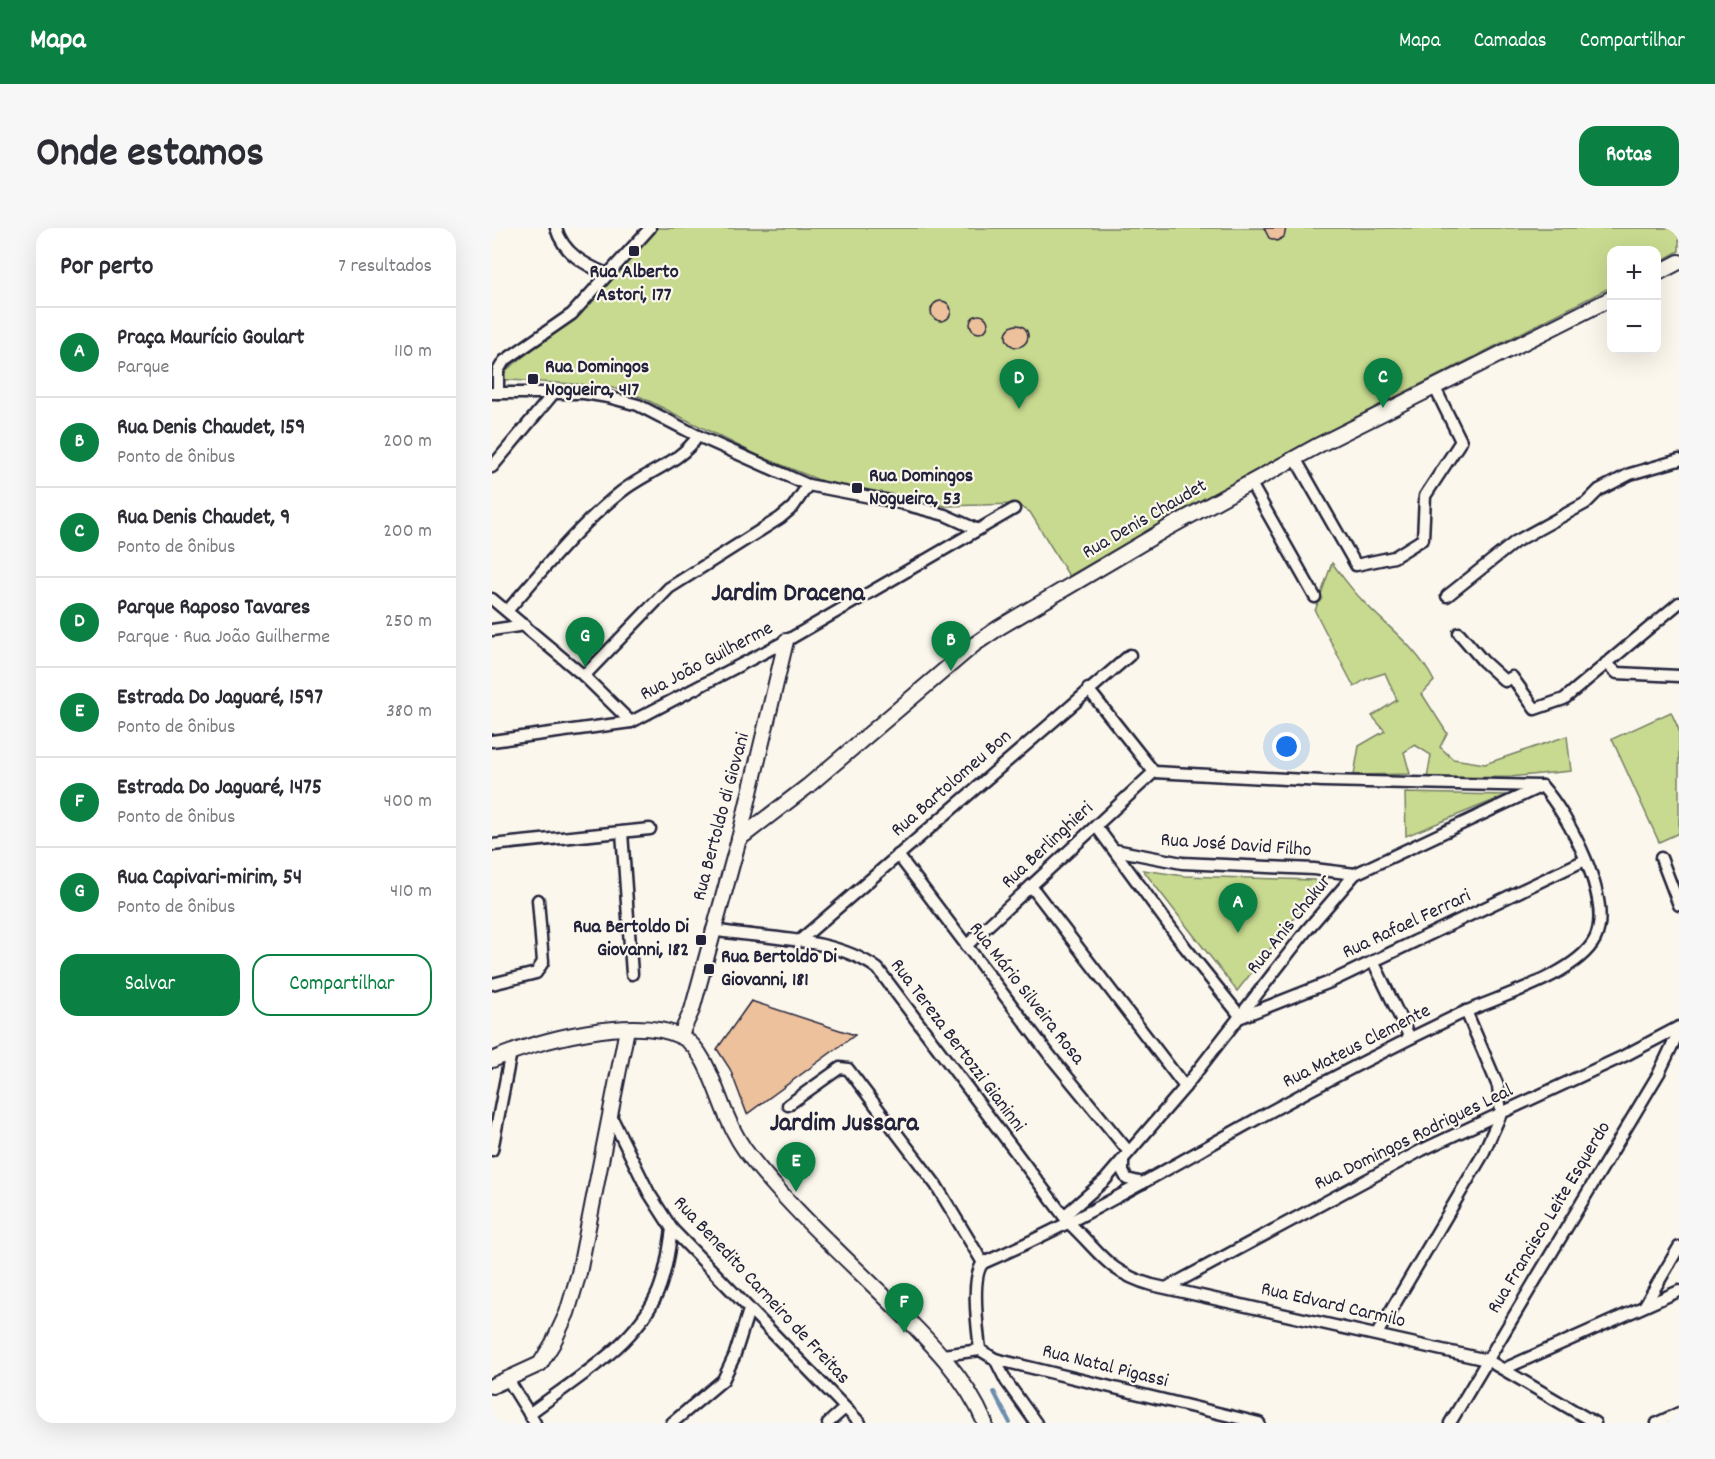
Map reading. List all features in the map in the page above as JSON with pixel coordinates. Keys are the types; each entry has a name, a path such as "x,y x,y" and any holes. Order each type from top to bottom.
{"street":[{"path":"556,228 561,242 574,256 607,274"},
{"path":"650,228 572,314 504,361 498,371 495,393 584,393 638,405 698,436 808,485 945,515 976,529"},
{"path":"1661,271 1679,262"},
{"name":"Rua Denis Chaudet","path":"739,839 808,786 975,644 1155,535 1250,482 1607,300"},
{"path":"1295,458 1356,565 1394,556 1423,539 1425,496 1461,441 1435,387"},
{"path":"492,467 554,394"},
{"path":"507,611 595,514 623,491 688,450 698,436"},
{"path":"1447,596 1515,542 1586,503 1599,490 1630,474 1679,460"},
{"path":"1250,482 1315,597"},
{"path":"585,676 669,588 780,518 794,507 808,485"},
{"name":"Rua João Guilherme","path":"492,741 632,722 786,641 1014,509"},
{"path":"492,599 585,676 632,722"},
{"path":"1459,633 1483,662 1505,681 1512,677 1535,709 1564,699 1679,603"},
{"path":"492,630 525,626"},
{"name":"Rua Bertoldo di Giovani","path":"680,1036 692,1010 712,930 739,839 786,641"},
{"name":"Rua Bartolomeu Bon","path":"798,942 1130,655"},
{"path":"1606,663 1617,673 1679,676"},
{"path":"1088,689 1154,772 1311,780 1542,786"},
{"name":"Rua Berlinghieri","path":"966,946 1154,772"},
{"name":"Rua Mateus Clemente","path":"983,1263 1067,1219 1144,1183 1331,1078 1466,1011 1556,972 1583,954 1591,945 1598,930 1599,903 1585,860 1556,804 1542,786"},
{"name":"Rua Anis Chakur","path":"1067,1219 1105,1180 1185,1087 1299,939 1355,874 1542,786"},
{"path":"1096,825 1210,981 1241,1017"},
{"path":"492,845 650,829"},
{"path":"622,832 632,974"},
{"name":"Rua José David Filho","path":"1115,850 1182,863 1314,869 1355,874"},
{"name":"Rua Mário Silveira Rosa","path":"898,855 1126,1155"},
{"path":"1661,858 1679,905"},
{"name":"Rua Rafael Ferrari","path":"1241,1017 1373,961 1585,860"},
{"path":"1031,886 1185,1087"},
{"path":"492,984 536,973 540,968 543,962 538,900"},
{"name":"Rua Tereza Bertozzi Gianinni","path":"712,930 798,942 856,957 878,969 1067,1219"},
{"path":"1373,961 1410,1038"},
{"path":"1377,1334 1482,1156 1501,1114 1498,1086 1466,1011"},
{"name":"Rua Domingos Rodrigues Leal","path":"1168,1287 1422,1150 1679,1027"},
{"path":"492,1386 540,1364 567,1313 579,1273 627,1029"},
{"path":"492,1060 511,1052 565,1037 627,1029 660,1030 680,1036 698,1053 729,1121 751,1158 834,1247 943,1355 986,1423"},
{"name":"Rua Francisco Leite Esquerdo","path":"1450,1423 1659,1073 1679,1031"},
{"path":"492,1150 511,1052"},
{"path":"788,1105 840,1068 848,1069 936,1185 983,1263 978,1270 976,1294 980,1350 943,1355"},
{"name":"Rua Benedito Carneiro de Freitas","path":"610,1114 649,1193 672,1229 860,1423"},
{"path":"1126,1155 1123,1172 1127,1179 1133,1183 1144,1183"},
{"name":"Rua Edvard Carmilo","path":"1067,1219 1114,1270 1138,1281 1487,1360 1595,1423"},
{"path":"507,1378 532,1418 606,1355 641,1322 652,1304 661,1283 672,1229"},
{"path":"1644,1305 1679,1248"},
{"path":"1504,1369 1679,1291"},
{"path":"672,1423 723,1380 734,1357 748,1310"},
{"name":"Rua Natal Pigassi","path":"980,1350 995,1359 1259,1423"},
{"path":"995,1359 1006,1381 1036,1423"},
{"path":"828,1423 844,1408"},
{"path":"1657,1423 1679,1413"}],"green space":[{"path":"657,228 1679,228 1679,251 1661,261 1661,246 1607,246 1607,289 1313,439 1069,576 1030,512 1016,504 945,506 834,486 757,455 641,397 606,386 495,379 577,314"},
{"path":"1332,563 1358,596 1410,648 1427,669 1434,681 1422,694 1447,733 1440,747 1453,759 1485,764 1567,736 1571,771 1509,777 1427,778 1431,755 1415,745 1404,752 1410,774 1354,775 1359,746 1385,731 1372,716 1397,700 1385,673 1366,679 1354,687 1315,611"},
{"path":"1671,712 1679,730 1679,833 1659,842 1612,739"},
{"path":"1405,793 1507,795 1406,836"},
{"path":"1143,870 1184,876 1314,880 1320,886 1237,991"}],"building":[{"path":"1264,228 1286,228 1284,237 1277,241 1269,238"},
{"path":"941,301 948,304 951,311 948,318 941,321 934,318 931,311 934,304"},
{"path":"975,315 983,315 988,320 986,331 975,333 970,328 970,320"},
{"path":"1017,325 1025,328 1028,336 1025,344 1017,347 1009,344 1006,336 1009,328"},
{"path":"751,1001 855,1035 747,1114 730,1069 717,1049"}],"waterway":[{"path":"994,1392 1010,1423"}],"place":[{"name":"Rua Alberto Astori, 177","path":"634,251"},
{"name":"Rua Domingos Nogueira, 417","path":"533,379"},
{"name":"Rua Denis Chaudet, 9","path":"1383,408"},
{"name":"Parque Raposo Tavares","path":"1019,409"},
{"name":"Rua Domingos Nogueira, 53","path":"857,488"},
{"name":"Rua Capivari-mirim, 54","path":"585,667"},
{"name":"Rua Denis Chaudet, 159","path":"951,671"},
{"name":"Praça Maurício Goulart","path":"1238,933"},
{"name":"Rua Bertoldo Di Giovanni, 182","path":"701,940"},
{"name":"Rua Bertoldo Di Giovanni, 181","path":"709,969"},
{"name":"Estrada Do Jaguaré, 1597","path":"796,1192"},
{"name":"Estrada Do Jaguaré, 1475","path":"904,1333"}],"district":[{"name":"Jardim Dracena","path":"788,594"},
{"name":"Jardim Jussara","path":"844,1124"}]}
